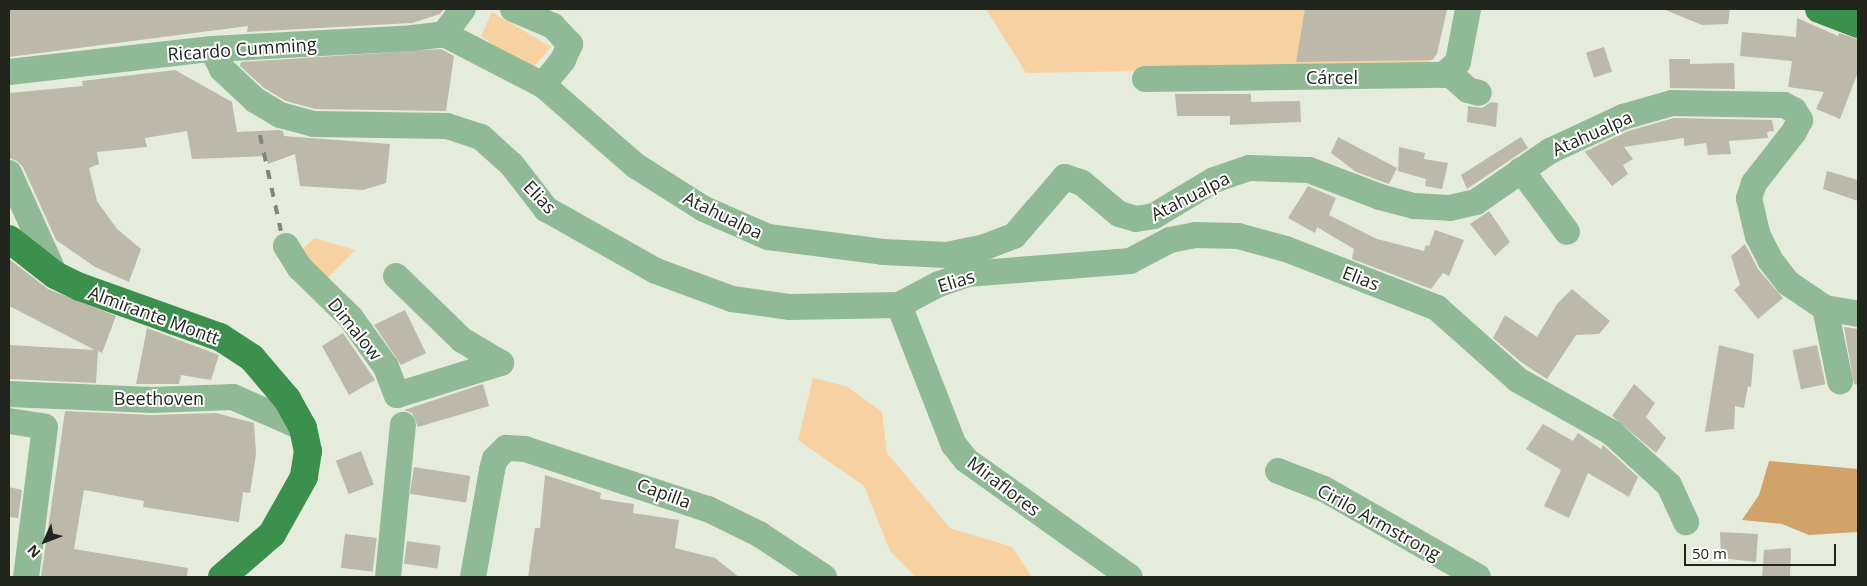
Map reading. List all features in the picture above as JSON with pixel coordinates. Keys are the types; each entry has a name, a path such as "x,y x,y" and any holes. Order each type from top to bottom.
{"main road":[{"path":"1819,9 1858,24"},
{"name":"Almirante Montt","path":"9,239 55,275 80,287 220,337 252,358 272,379 304,428 308,451 304,477 291,504 272,534 222,577"}],"street":[{"path":"444,34 463,9"},
{"path":"514,9 553,26 570,44 563,60 542,85"},
{"path":"1468,9 1458,62 1449,73 1468,90 1479,94"},
{"name":"Ricardo Cumming","path":"9,72 212,49 444,34"},
{"name":"Atahualpa","path":"444,34 542,85 636,166 704,209 768,237 894,252 947,255 985,247 1014,236 1065,177 1082,183 1119,214 1136,219 1154,216 1214,180 1249,168 1309,170 1380,197 1432,208 1476,202 1550,151 1623,117 1672,103 1784,105 1794,110 1800,120 1794,132 1754,183 1749,198 1751,215 1770,260 1788,283 1825,308 1858,314"},
{"name":"Elias","path":"212,49 222,69 255,100 280,115 313,124 447,126 482,137 512,165 546,208 656,271 732,299 790,306 899,305 939,284 968,274 1123,262 1170,240 1195,235 1238,236 1286,249 1437,308 1518,380 1612,433 1669,485 1686,522"},
{"name":"Cárcel","path":"1146,79 1438,76 1449,73"},
{"path":"1521,170 1567,232"},
{"path":"9,173 55,275"},
{"name":"Dimalow","path":"286,246 300,268 351,318 386,367 397,395 501,363 462,340 396,276"},
{"path":"894,252 968,274"},
{"name":"Miraflores","path":"899,305 954,445 966,460 1130,577"},
{"path":"1825,308 1840,381"},
{"name":"Beethoven","path":"9,394 152,400 233,397 304,428"},
{"path":"9,421 45,427 44,451 26,577"},
{"path":"388,577 403,425"},
{"name":"Capilla","path":"472,577 495,460 506,448 525,449 640,484 708,509 759,534 824,577"},
{"name":"Cirilo Armstrong","path":"1278,471 1324,489 1478,577"}],"shaded area":[{"path":"986,9 1447,9 1437,54 1426,66 1026,73"},
{"path":"492,12 551,47 531,70 481,36"},
{"path":"314,238 355,250 322,284 299,253"},
{"path":"813,378 846,386 882,412 887,453 950,528 1012,547 1032,577 916,577 890,551 864,486 798,440"},
{"path":"1769,461 1858,469 1858,532 1809,535 1782,524 1742,520 1759,495"}],"building":[{"path":"9,9 444,9 440,14 412,23 247,32 248,26 9,57"},
{"path":"1305,9 1447,9 1437,54 1432,60 1296,62"},
{"path":"1663,9 1730,9 1728,24 1702,25"},
{"path":"1797,18 1838,36 1839,33 1858,39 1858,72 1840,119 1816,109 1824,92 1788,87 1792,61 1740,56 1742,32 1796,37"},
{"path":"1604,47 1612,72 1594,78 1586,53"},
{"path":"441,49 454,56 446,111 315,109 286,101 264,88 240,66 241,62"},
{"path":"1669,59 1690,59 1690,64 1734,63 1735,89 1670,88"},
{"path":"175,70 232,102 237,132 278,130 283,131 284,136 390,144 386,183 363,190 300,186 295,154 268,164 266,156 192,159 187,131 145,138 147,147 97,152 99,164 89,168 97,201 117,229 141,249 129,282 95,267 56,240 23,167 17,161 9,158 9,93 83,86 82,81"},
{"path":"1175,94 1251,94 1251,102 1300,101 1301,122 1230,125 1230,116 1177,116"},
{"path":"1491,102 1498,103 1496,127 1467,122 1468,106 1482,108"},
{"path":"1674,118 1772,120 1774,131 1767,132 1768,138 1729,141 1731,154 1708,155 1706,143 1684,146 1684,138 1624,147 1633,159 1623,165 1628,174 1612,186 1585,152 1582,153 1628,131"},
{"path":"1338,137 1397,168 1389,184 1356,172 1331,153"},
{"path":"1521,137 1528,148 1467,189 1461,175"},
{"path":"1399,147 1425,153 1424,159 1448,163 1442,189 1425,186 1426,179 1398,171"},
{"path":"1827,171 1858,180 1858,201 1823,189"},
{"path":"1308,186 1336,198 1329,215 1377,239 1424,251 1426,245 1429,246 1435,230 1464,240 1449,276 1443,273 1431,289 1352,259 1354,249 1317,227 1315,233 1288,218"},
{"path":"1489,211 1510,242 1495,256 1470,224"},
{"path":"1745,244 1758,269 1783,298 1758,319 1734,290 1740,285 1731,256"},
{"path":"9,259 48,289 116,316 102,353 98,351 96,383 9,379 9,345 95,350 9,306"},
{"path":"1572,289 1610,321 1599,334 1576,335 1547,379 1521,362 1493,338 1505,315 1537,337 1557,304"},
{"path":"405,310 426,353 401,365 374,325"},
{"path":"1844,327 1858,329 1858,385 1854,384"},
{"path":"147,328 219,355 211,380 181,375 179,384 136,384"},
{"path":"343,333 375,380 349,395 322,346"},
{"path":"1719,345 1754,354 1751,387 1748,386 1744,408 1735,406 1734,429 1705,432"},
{"path":"1817,345 1825,384 1801,389 1793,350"},
{"path":"483,384 489,406 418,427 412,413 404,410"},
{"path":"1634,384 1655,403 1646,417 1666,438 1656,453 1612,416"},
{"path":"65,411 151,415 216,413 254,423 256,454 250,493 243,492 239,522 143,507 144,501 84,490 74,549 188,568 187,577 41,577"},
{"path":"1543,424 1573,441 1578,433 1601,449 1603,445 1638,477 1629,497 1588,473 1569,518 1544,506 1561,470 1526,449"},
{"path":"361,451 374,485 349,494 336,461"},
{"path":"414,467 470,476 466,503 410,494"},
{"path":"545,475 601,493 600,499 634,504 633,513 679,520 675,548 715,558 739,577 528,577 535,528 540,528"},
{"path":"9,487 22,490 18,518 9,517"},
{"path":"1720,532 1758,534 1756,562 1721,558"},
{"path":"345,534 377,538 373,572 341,568"},
{"path":"407,541 441,546 437,569 404,564"},
{"path":"1791,548 1790,577 1762,577 1764,550"}],"railway":[{"path":"260,135 281,231"}]}
